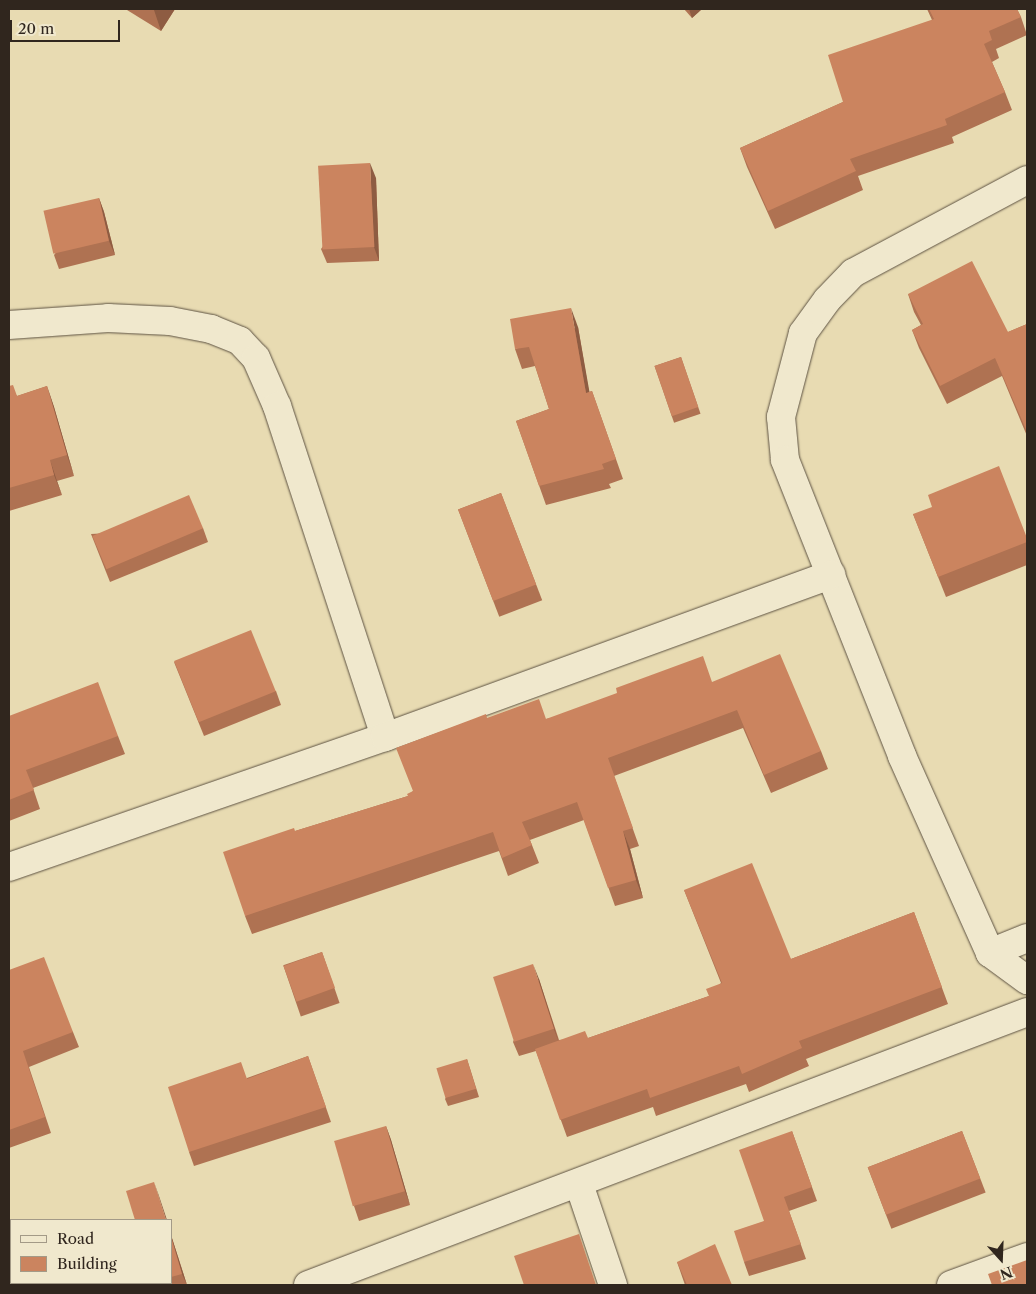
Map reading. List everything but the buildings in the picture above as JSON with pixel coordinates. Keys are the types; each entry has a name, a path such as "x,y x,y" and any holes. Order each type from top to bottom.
{"street":[{"path":"1027,180 853,273 827,300 803,333 781,417 785,460 902,756 990,953 1027,980"},
{"path":"9,326 108,318 170,321 211,329 240,342 256,358 277,406 385,737"},
{"path":"9,867 385,737 832,575"},
{"path":"990,953 1027,938"},
{"path":"308,1285 579,1184 1027,1012"},
{"path":"579,1184 613,1285"},
{"path":"951,1285 1027,1257"}]}
